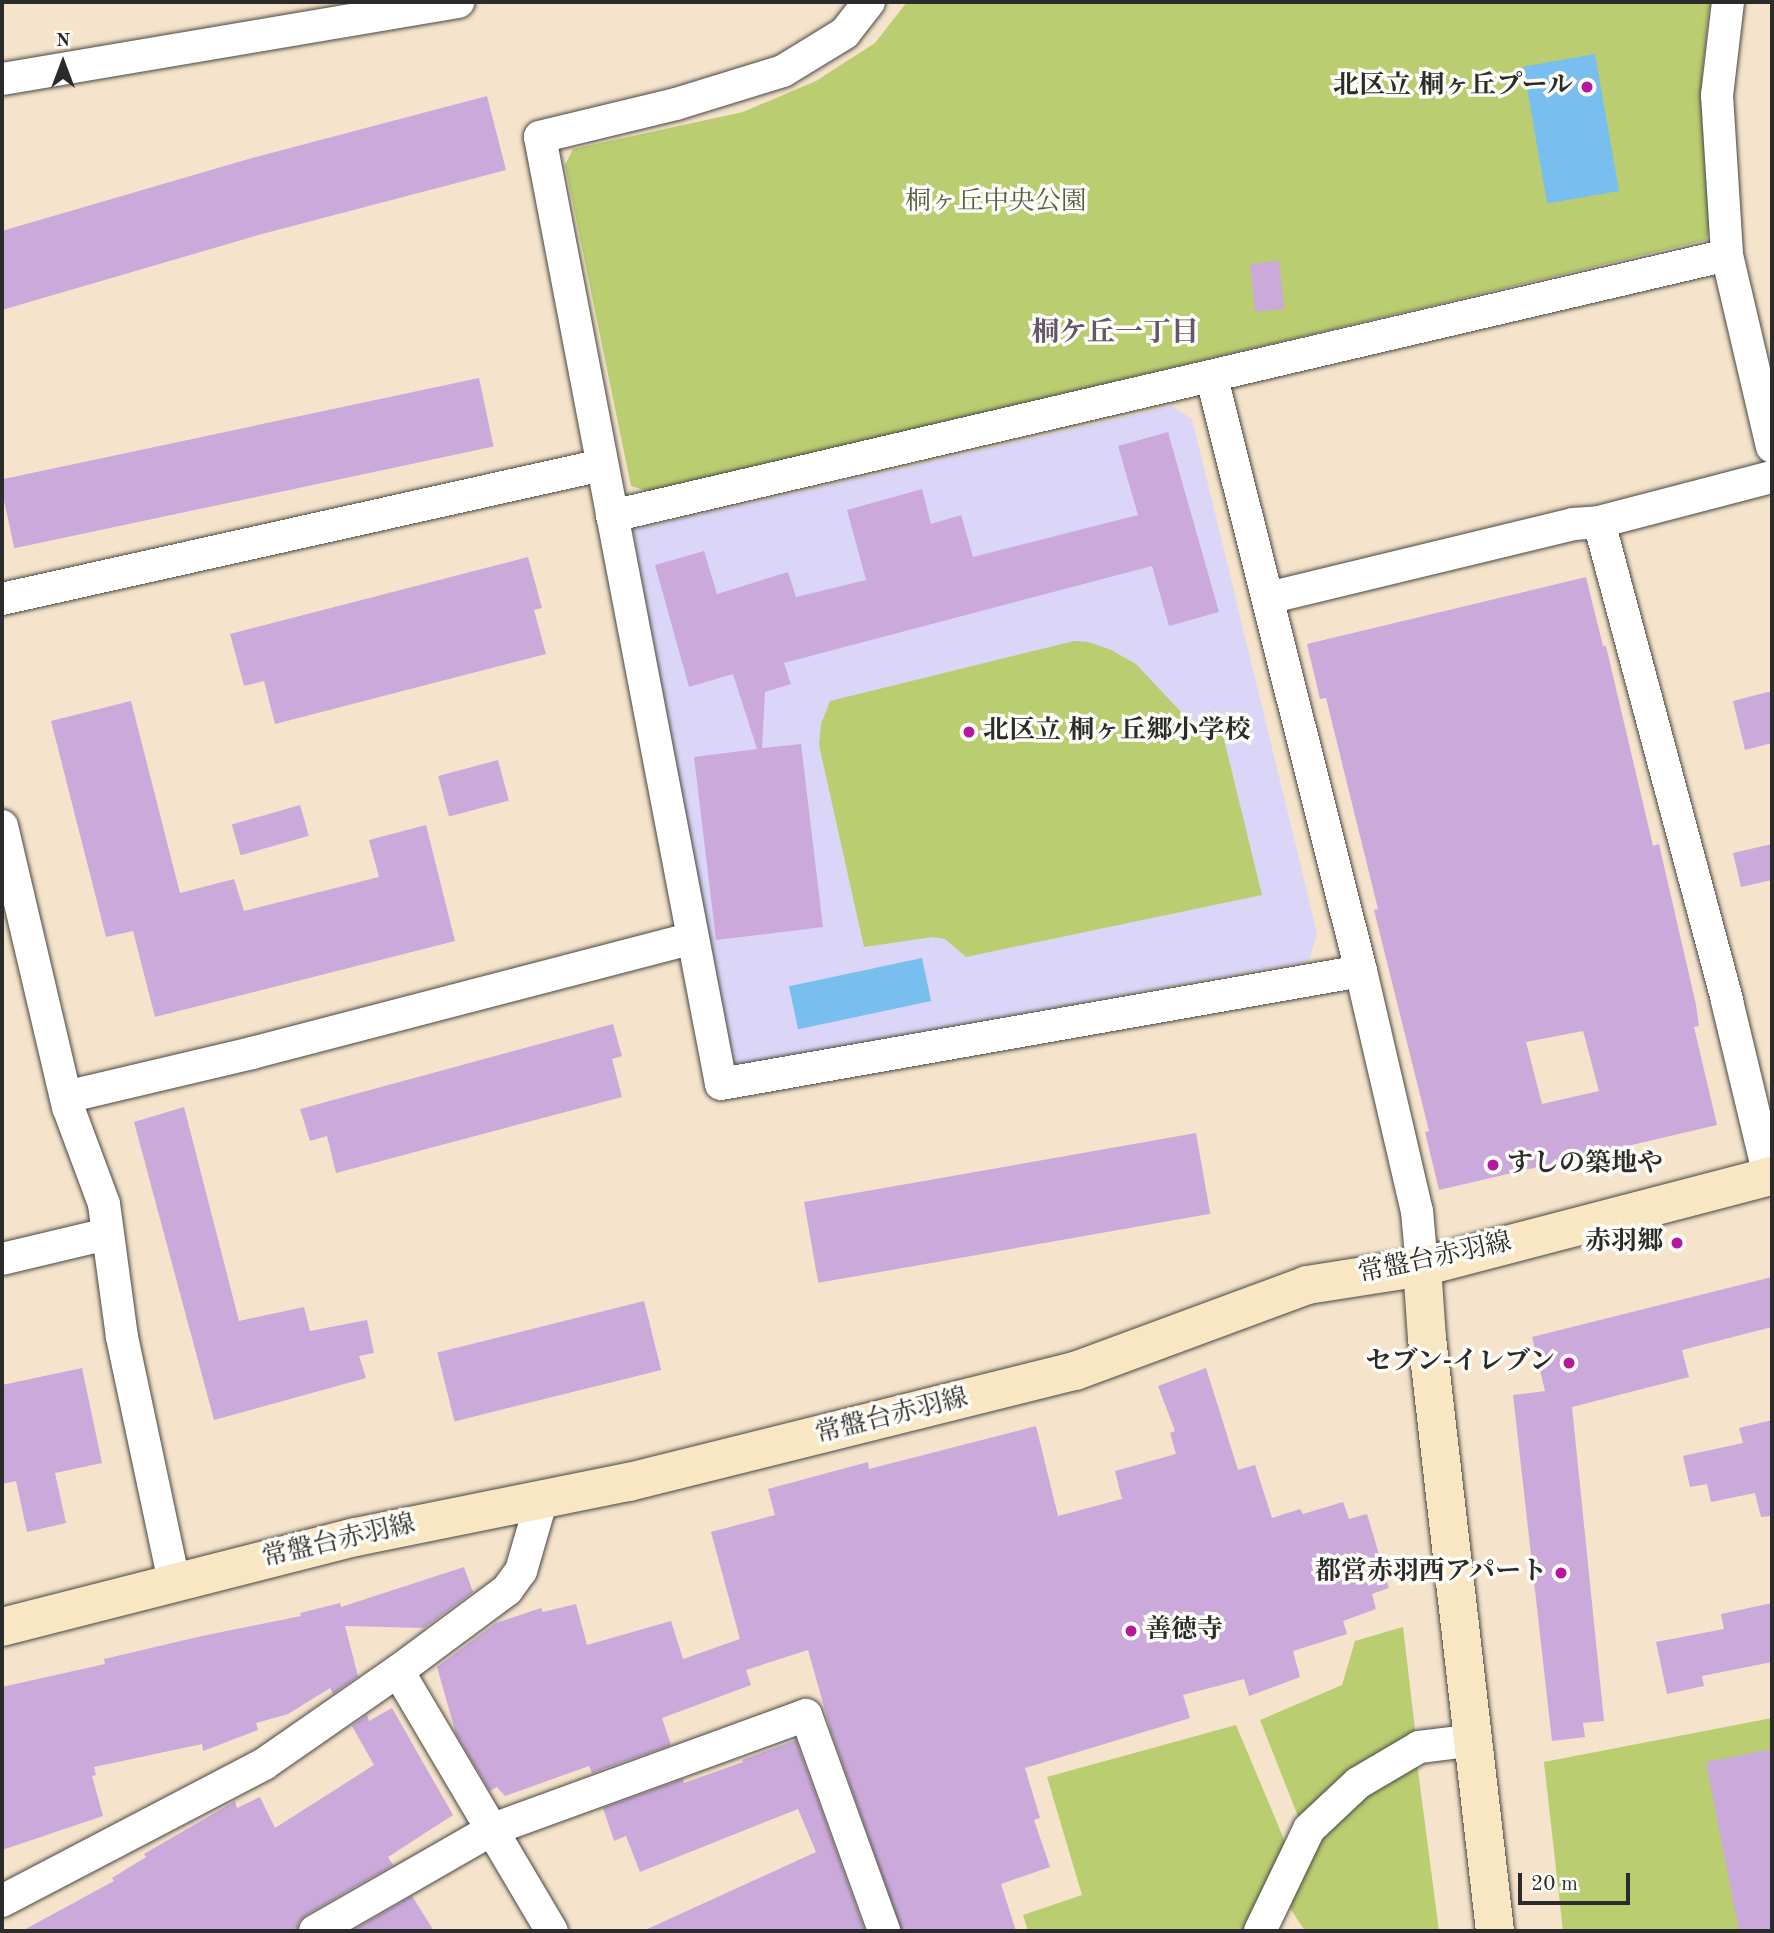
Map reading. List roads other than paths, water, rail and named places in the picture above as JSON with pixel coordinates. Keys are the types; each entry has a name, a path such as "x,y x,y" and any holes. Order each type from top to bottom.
{"main road":[{"name":"常盤台赤羽線","path":"2,1627 355,1536 541,1502 1099,1365 1307,1285 1422,1267 1771,1176"},
{"path":"1422,1267 1427,1338 1495,1931"}],"street":[{"path":"2,79 459,2"},
{"path":"869,2 845,33 783,71 676,104 540,137 721,1084 1360,971"},
{"path":"1728,2 1717,95 1727,255 1772,447"},
{"path":"612,516 1212,378 1727,255"},
{"path":"1212,378 1417,1211 1422,1267"},
{"path":"2,599 602,465"},
{"path":"1268,598 1573,524 1599,522 1772,477"},
{"path":"1599,522 1771,1176"},
{"path":"2,826 66,1097 104,1204 122,1337 174,1581"},
{"path":"66,1097 252,1053 692,938"},
{"path":"2,1259 107,1234"},
{"path":"2,1901 264,1764 398,1671 507,1590 521,1572 541,1502"},
{"path":"398,1671 552,1931"},
{"path":"315,1931 493,1829 806,1715 884,1931"},
{"path":"1260,1931 1309,1829 1359,1783 1419,1747 1475,1740"}],"water":[{"path":"1595,54 1619,191 1547,204 1523,67"},
{"path":"922,958 931,1001 798,1029 789,986"}],"place":[{"name":"北区立 桐ヶ丘プール","path":"1587,87"},
{"name":"北区立 桐ヶ丘郷小学校","path":"969,732"},
{"name":"すしの築地や","path":"1493,1165"},
{"name":"赤羽郷","path":"1677,1243"},
{"name":"セブン-イレブン","path":"1569,1363"},
{"name":"都営赤羽西アパート","path":"1561,1573"},
{"name":"善徳寺","path":"1131,1631"}],"district":[{"name":"桐ケ丘一丁目","path":"1115,334"}],"park label":[{"name":"桐ヶ丘中央公園","path":"996,203"}]}
